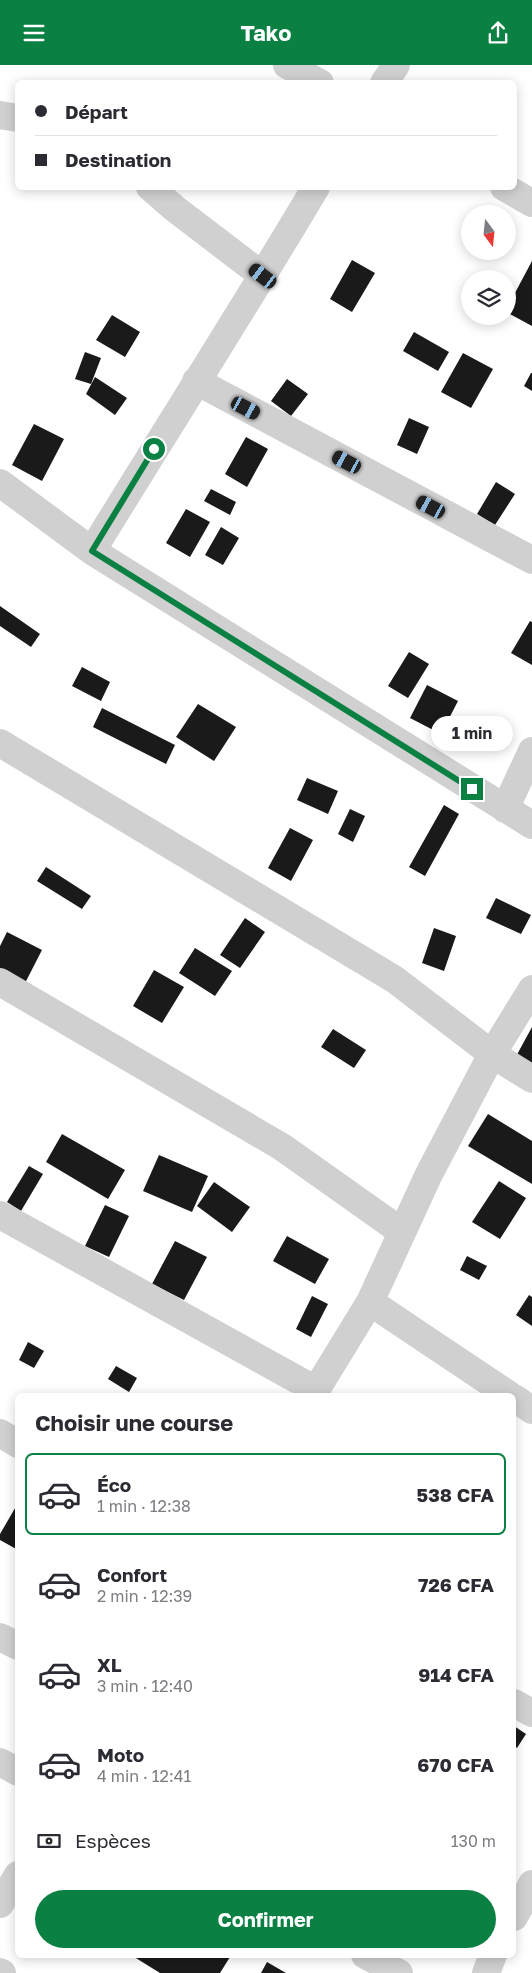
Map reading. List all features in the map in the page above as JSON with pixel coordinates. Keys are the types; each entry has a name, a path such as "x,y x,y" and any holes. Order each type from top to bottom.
{"street":[{"path":"288,65 315,80"},
{"path":"386,80 396,65"},
{"path":"0,115 15,118"},
{"path":"153,190 263,276"},
{"path":"92,551 314,190"},
{"path":"509,190 532,203"},
{"path":"196,381 532,560"},
{"path":"0,483 92,551 532,825"},
{"path":"0,743 394,979 492,1053 532,1079"},
{"path":"505,809 532,751"},
{"path":"0,982 282,1147 402,1232"},
{"path":"0,1215 315,1393 370,1302 429,1174 492,1053 532,989"},
{"path":"370,1302 506,1393"},
{"path":"516,1399 532,1410"},
{"path":"0,1433 15,1442"},
{"path":"0,1637 15,1644"},
{"path":"516,1704 532,1713"},
{"path":"0,1762 15,1770"},
{"path":"0,1904 15,1880"},
{"path":"516,1913 532,1883"},
{"path":"371,1958 400,1973"},
{"path":"486,1973 492,1958"}],"building":[{"path":"352,260 375,273 352,312 330,299"},
{"path":"532,261 532,326 516,317 516,291"},
{"path":"112,315 140,332 125,357 96,340"},
{"path":"414,332 449,352 438,371 403,351"},
{"path":"85,352 101,358 91,384 75,379"},
{"path":"463,353 493,369 471,408 441,392"},
{"path":"532,373 532,391 524,386"},
{"path":"95,377 127,398 115,415 86,394"},
{"path":"287,379 308,394 291,416 271,401"},
{"path":"409,418 429,427 417,454 397,445"},
{"path":"34,424 64,439 42,481 12,465"},
{"path":"246,437 268,449 247,487 225,474"},
{"path":"496,482 515,494 495,525 477,514"},
{"path":"211,489 236,502 230,515 204,501"},
{"path":"186,509 210,522 190,557 166,543"},
{"path":"221,527 239,538 223,565 205,555"},
{"path":"0,606 40,634 31,647 0,626"},
{"path":"530,621 532,622 532,665 511,653"},
{"path":"409,652 429,664 408,698 388,686"},
{"path":"82,667 110,682 101,701 72,686"},
{"path":"427,685 458,701 441,734 410,718"},
{"path":"198,704 236,727 214,761 176,737"},
{"path":"102,708 175,745 166,764 93,727"},
{"path":"307,778 338,791 328,814 297,800"},
{"path":"444,805 459,814 425,876 409,867"},
{"path":"350,809 365,816 353,842 338,834"},
{"path":"290,828 313,840 291,881 268,868"},
{"path":"46,867 91,896 82,909 37,881"},
{"path":"496,898 531,915 521,934 486,918"},
{"path":"245,918 265,932 240,968 220,955"},
{"path":"434,928 456,936 444,971 422,963"},
{"path":"7,932 42,950 22,989 0,978 0,946"},
{"path":"195,948 232,971 215,996 179,973"},
{"path":"154,970 184,987 162,1023 133,1006"},
{"path":"532,1027 532,1069 514,1060"},
{"path":"333,1029 366,1050 354,1068 321,1047"},
{"path":"488,1114 532,1141 532,1184 468,1146"},
{"path":"62,1134 125,1170 108,1199 46,1162"},
{"path":"159,1155 208,1176 192,1212 143,1191"},
{"path":"29,1166 43,1174 21,1211 7,1202"},
{"path":"499,1181 526,1198 500,1239 472,1222"},
{"path":"214,1182 250,1207 232,1232 197,1206"},
{"path":"105,1205 129,1216 109,1257 85,1246"},
{"path":"287,1236 329,1259 315,1284 273,1261"},
{"path":"175,1241 207,1257 184,1300 152,1284"},
{"path":"467,1256 487,1266 479,1280 460,1270"},
{"path":"529,1295 532,1297 532,1326 516,1315"},
{"path":"312,1296 328,1304 311,1337 296,1329"},
{"path":"28,1342 44,1351 34,1368 19,1360"},
{"path":"116,1366 137,1378 129,1392 108,1379"},
{"path":"15,1508 15,1548 0,1540 0,1534"},
{"path":"516,1727 526,1734 516,1747"},
{"path":"136,1958 229,1958 220,1973 160,1973"},
{"path":"267,1962 286,1973 261,1973"}],"route":[{"path":"154,449 92,551 472,789"}]}
